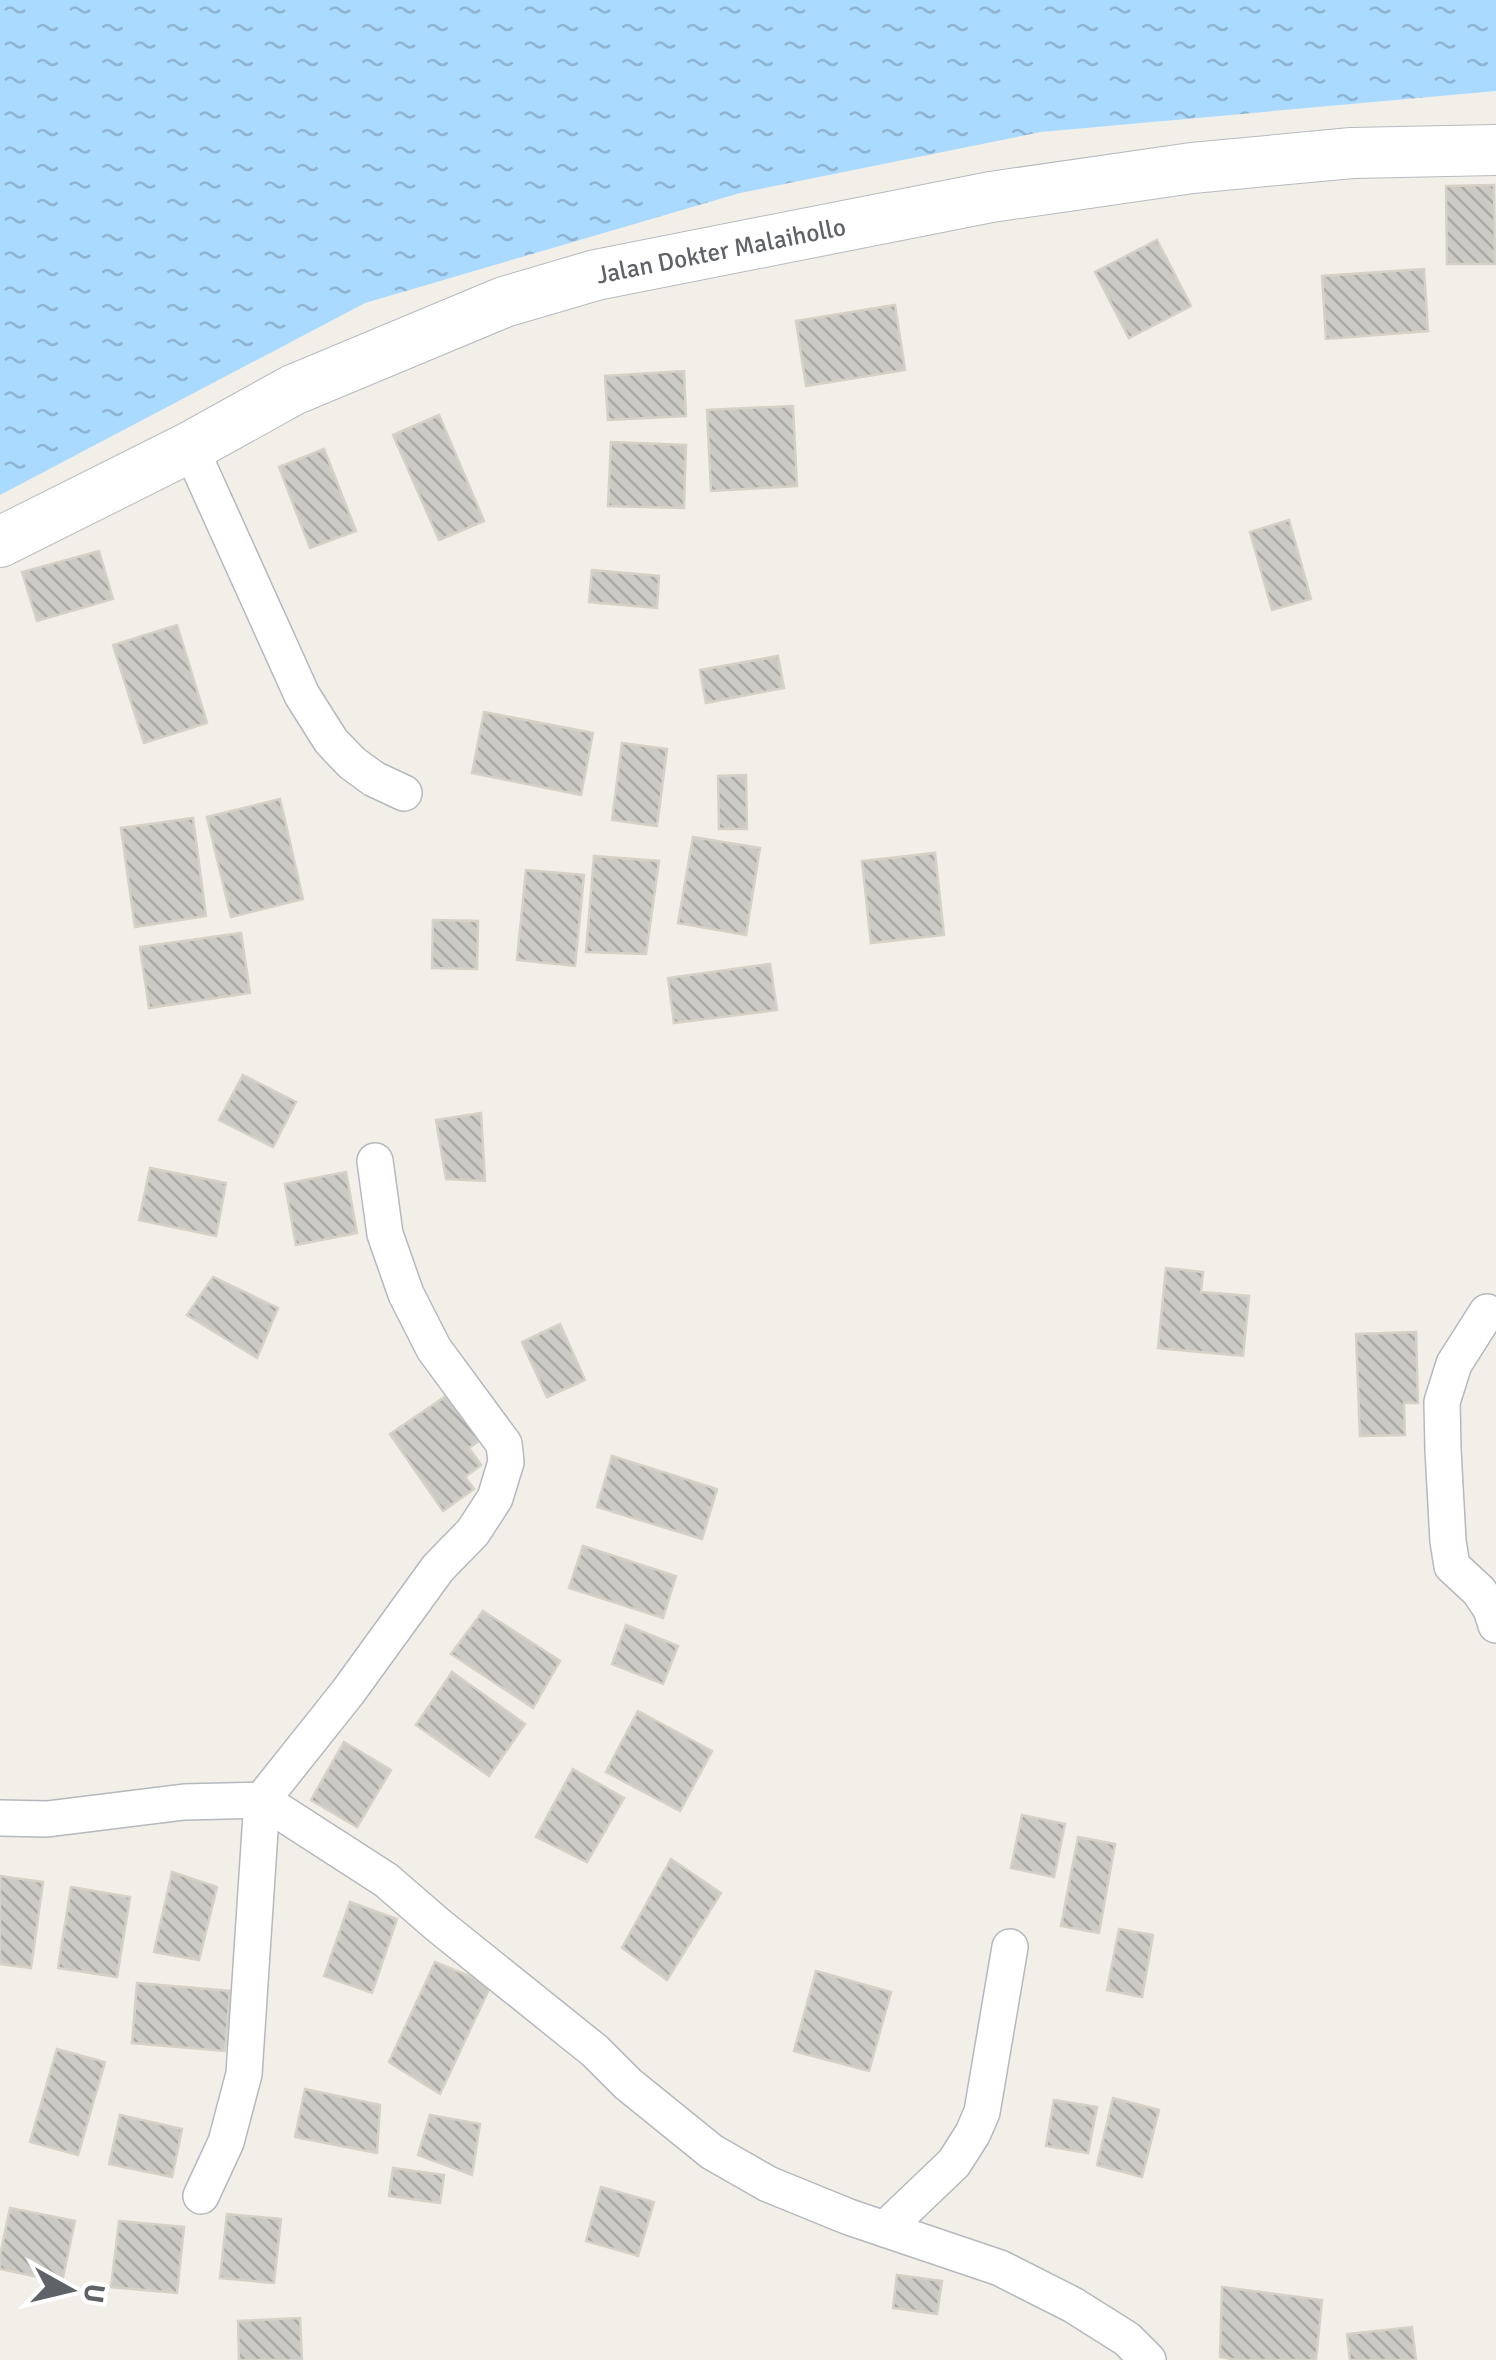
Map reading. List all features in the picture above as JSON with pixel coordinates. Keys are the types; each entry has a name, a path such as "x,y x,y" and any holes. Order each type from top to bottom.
{"main road":[{"name":"Jalan Dokter Malaihollo","path":"0,542 190,447 293,390 504,302 596,275 991,197 1192,168 1352,152 1496,150"}],"street":[{"path":"190,447 302,695 331,741 352,763 404,793"},
{"path":"201,2196 226,2142 244,2074 262,1800 348,1692 438,1568 474,1532 495,1498 506,1462 504,1444 434,1349 406,1294 385,1234 375,1162"},
{"path":"1488,1312 1454,1364 1442,1402 1442,1450 1452,1566 1479,1591 1496,1625"},
{"path":"0,1818 47,1819 184,1802 262,1800 386,1880 712,2152 768,2184 1000,2268 1074,2305 1126,2339 1148,2360"},
{"path":"886,2229 954,2163 973,2133 982,2112 1010,1947"}],"water":[{"path":"0,0 1496,0 1496,91 1041,132 740,193 365,303 0,495"}],"building":[{"path":"1494,185 1495,264 1447,264 1446,186"},
{"path":"1157,240 1191,306 1129,338 1095,272"},
{"path":"1424,269 1428,331 1326,339 1322,276"},
{"path":"895,305 905,370 806,386 796,321"},
{"path":"684,371 686,416 608,420 605,376"},
{"path":"793,406 797,486 711,491 707,410"},
{"path":"439,415 484,521 439,540 393,435"},
{"path":"611,442 686,445 684,508 608,506"},
{"path":"324,449 356,531 310,548 279,467"},
{"path":"1289,520 1311,599 1272,610 1250,532"},
{"path":"99,551 113,599 37,621 22,572"},
{"path":"592,570 659,576 657,608 589,602"},
{"path":"177,625 207,723 144,743 113,645"},
{"path":"778,656 784,688 706,703 700,670"},
{"path":"484,712 593,733 581,795 472,773"},
{"path":"622,743 667,749 657,826 612,820"},
{"path":"746,775 747,829 719,829 718,776"},
{"path":"280,799 303,899 231,917 207,817"},
{"path":"193,818 206,916 135,927 121,828"},
{"path":"693,837 760,848 746,935 678,923"},
{"path":"935,853 944,935 871,943 862,861"},
{"path":"594,856 659,861 646,954 586,952"},
{"path":"526,870 584,875 575,966 517,960"},
{"path":"433,920 478,921 477,969 432,968"},
{"path":"241,933 250,993 149,1008 140,947"},
{"path":"770,964 777,1010 674,1023 668,978"},
{"path":"243,1075 296,1102 273,1147 219,1120"},
{"path":"481,1113 485,1181 446,1179 436,1120"},
{"path":"150,1168 226,1183 216,1236 139,1220"},
{"path":"346,1172 357,1233 296,1245 285,1184"},
{"path":"1166,1268 1203,1272 1201,1292 1249,1296 1243,1356 1158,1348"},
{"path":"213,1277 278,1308 257,1358 187,1315"},
{"path":"560,1324 585,1380 547,1397 522,1342"},
{"path":"1416,1332 1418,1403 1404,1403 1405,1435 1360,1436 1356,1334"},
{"path":"449,1394 480,1440 469,1448 481,1465 465,1477 474,1489 443,1511 390,1434"},
{"path":"612,1456 717,1489 702,1539 597,1507"},
{"path":"583,1546 676,1576 663,1618 569,1588"},
{"path":"483,1611 560,1661 533,1708 451,1654"},
{"path":"626,1625 678,1646 663,1684 612,1664"},
{"path":"452,1672 525,1724 489,1776 416,1725"},
{"path":"638,1711 712,1751 680,1811 606,1772"},
{"path":"344,1742 391,1770 357,1827 311,1800"},
{"path":"573,1769 624,1798 587,1862 536,1837"},
{"path":"1022,1815 1065,1824 1054,1877 1011,1868"},
{"path":"1078,1837 1115,1844 1099,1933 1061,1926"},
{"path":"671,1859 721,1893 667,1980 622,1948"},
{"path":"172,1872 217,1887 199,1960 154,1952"},
{"path":"0,1876 43,1882 31,1968 0,1964"},
{"path":"71,1887 130,1897 117,1977 58,1968"},
{"path":"350,1902 397,1919 372,1993 324,1976"},
{"path":"1119,1929 1153,1935 1142,1997 1107,1990"},
{"path":"435,1962 491,1985 440,2094 389,2062"},
{"path":"816,1971 891,1992 869,2071 794,2051"},
{"path":"137,1983 230,1991 225,2051 132,2043"},
{"path":"57,2049 105,2062 78,2155 30,2142"},
{"path":"305,2089 380,2105 377,2153 295,2137"},
{"path":"1113,2098 1159,2110 1142,2177 1097,2165"},
{"path":"1054,2100 1097,2107 1088,2153 1046,2146"},
{"path":"120,2115 182,2129 172,2177 109,2164"},
{"path":"430,2115 480,2124 472,2175 418,2155"},
{"path":"393,2168 444,2175 440,2203 389,2196"},
{"path":"601,2187 654,2202 638,2256 586,2241"},
{"path":"10,2208 75,2221 62,2282 0,2269"},
{"path":"227,2214 281,2219 274,2283 220,2278"},
{"path":"119,2221 184,2227 177,2293 111,2287"},
{"path":"897,2275 942,2281 937,2314 893,2308"},
{"path":"1222,2287 1322,2300 1316,2360 1220,2357"},
{"path":"300,2318 302,2360 239,2360 238,2321"},
{"path":"1412,2327 1416,2360 1350,2360 1347,2334"}]}
